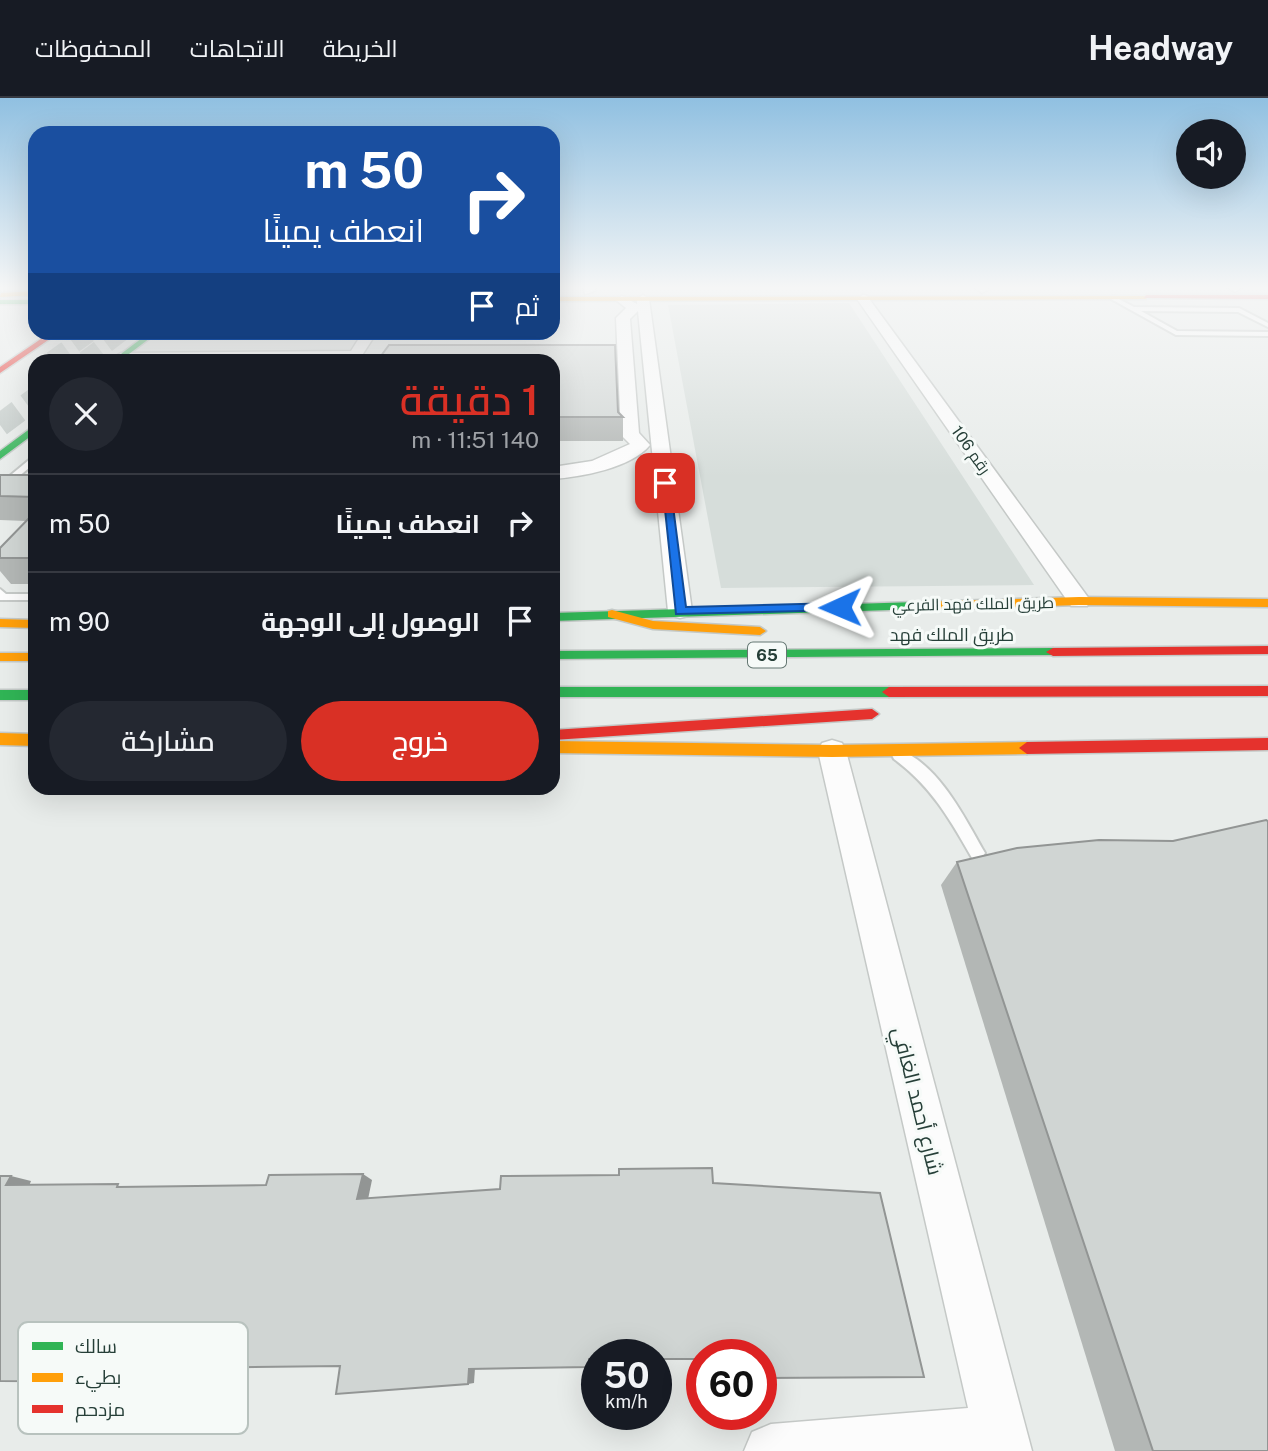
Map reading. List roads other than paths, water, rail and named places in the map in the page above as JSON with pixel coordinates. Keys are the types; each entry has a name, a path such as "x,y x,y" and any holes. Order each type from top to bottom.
{"main road":[{"path":"0,371 30,350"},
{"path":"0,456 28,434"},
{"name":"طريق الملك فهد الفرعي","path":"560,617 1079,601 1268,603"},
{"path":"612,614 653,625 781,632"},
{"path":"0,623 28,624"},
{"path":"0,630 28,625"},
{"path":"851,636 934,642 981,654"},
{"name":"طريق الملك فهد","path":"560,656 1268,650"},
{"path":"0,657 28,657"},
{"path":"957,708 1013,705 1040,691"},
{"name":"65","path":"560,692 1268,691"},
{"path":"0,695 28,695"},
{"path":"560,734 888,713"},
{"path":"0,739 28,740"},
{"path":"560,747 832,751 1268,744"}],"street":[{"path":"575,473 621,458 641,445 630,435 625,350"},
{"path":"645,350 649,464 680,611"},
{"name":"رقم 106","path":"905,350 1079,601"},
{"path":"560,473 649,464"},
{"name":"شارع أحمد الغافي","path":"832,751 1002,1441"},
{"path":"771,1451 1002,1441"}],"lane":[{"path":"0,489 28,464"},
{"path":"0,592 3,597 28,597"},
{"path":"892,750 923,771 953,809 977,853"}],"tunnel":[{"path":"60,354 66,350"},
{"path":"93,354 98,350"},
{"path":"0,425 28,404"}]}
